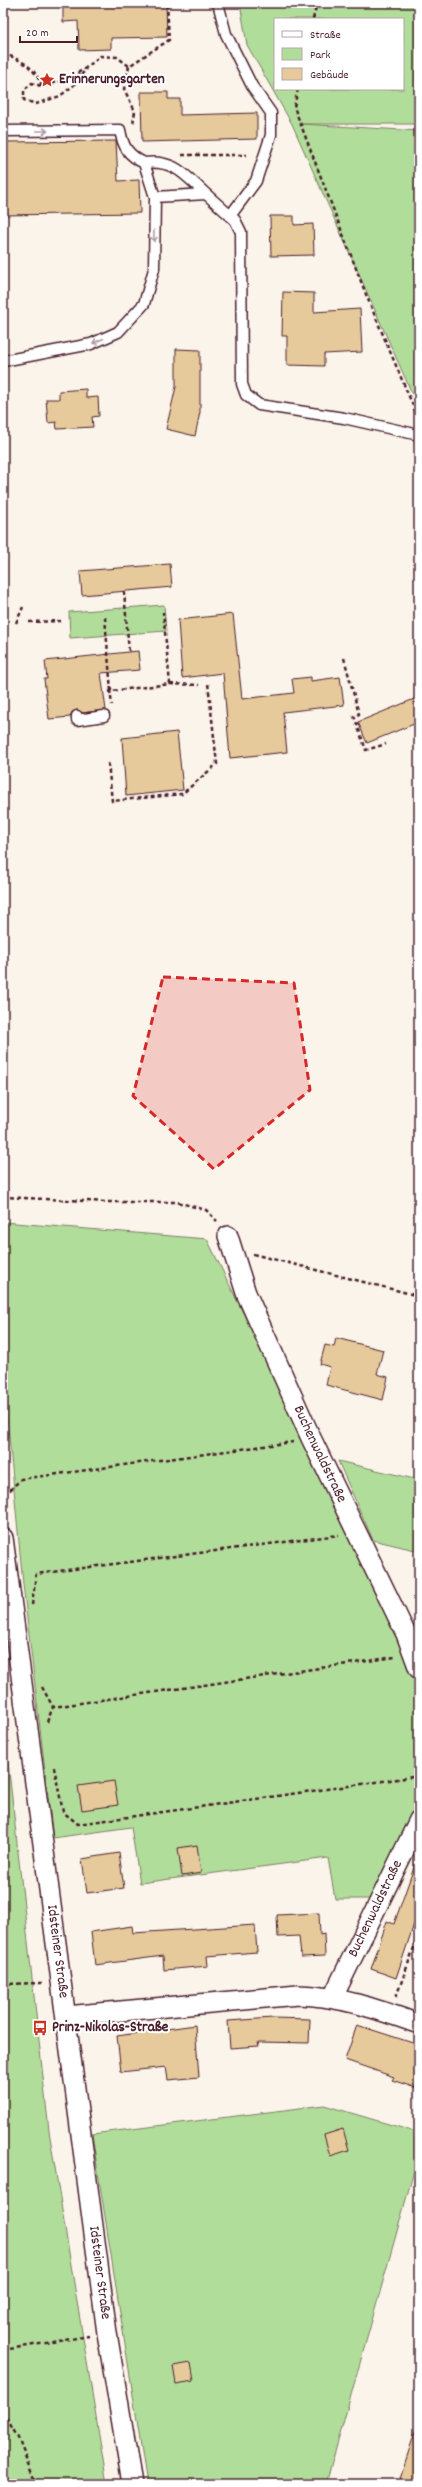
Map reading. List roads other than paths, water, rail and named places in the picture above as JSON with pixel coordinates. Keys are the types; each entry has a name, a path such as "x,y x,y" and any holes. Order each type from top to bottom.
{"street":[{"name":"Buchenwaldstraße","path":"228,1236 246,1293 311,1438 357,1533 416,1662"},
{"name":"Idsteiner Straße","path":"3,1538 107,2334 132,2484"},
{"name":"Buchenwaldstraße","path":"333,1997 419,1820"},
{"path":"66,2016 279,1995 333,1997 419,2024"}],"lane":[{"path":"218,3 226,34 252,86 272,113 271,135 256,181 230,216"},
{"path":"3,131 120,130 123,146 133,158 144,163 158,161 175,167 230,216 238,224 241,232 242,384 246,395 259,405 344,418 419,435"},
{"path":"3,361 91,344 118,332 144,304 154,269 155,197 144,163"},
{"path":"155,197 206,194"},
{"path":"77,716 77,720 104,716"}],"place":[{"name":"Erinnerungsgarten","path":"47,80"},
{"name":"Prinz-Nikolas-Straße","path":"40,2028"}]}
